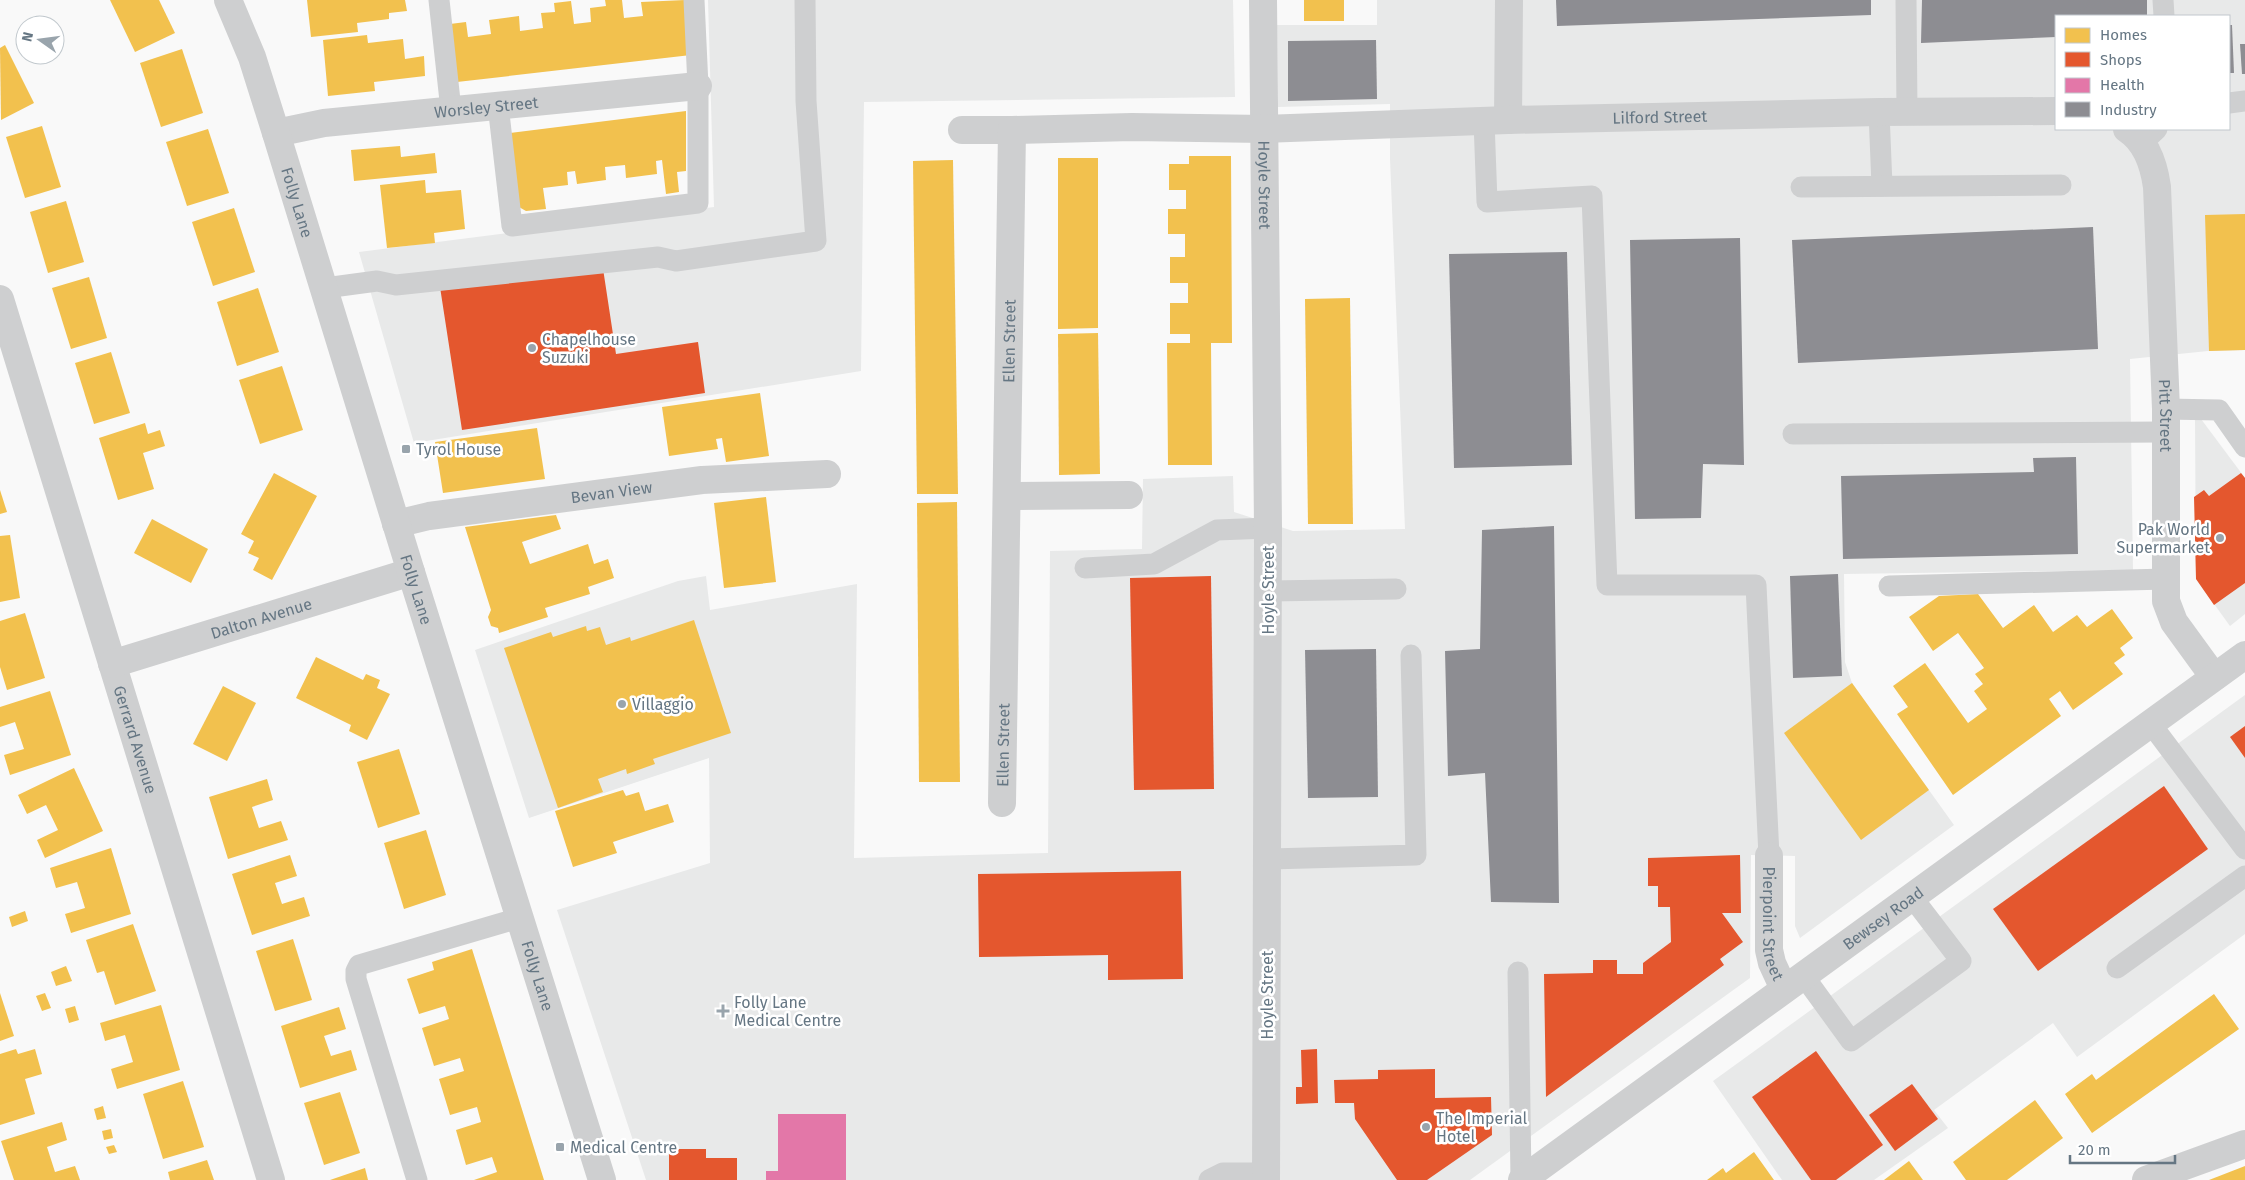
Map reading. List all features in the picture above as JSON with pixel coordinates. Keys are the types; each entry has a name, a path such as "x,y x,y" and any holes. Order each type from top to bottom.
{"street":[{"name":"Folly Lane","path":"228,0 252,57 602,1180"},
{"name":"Hoyle Street","path":"1263,0 1268,528 1266,1177"},
{"path":"1496,120 1509,0"},
{"name":"Worsley Street","path":"276,133 324,123 698,86"},
{"name":"Lilford Street","path":"1264,130 1496,120 1879,112 2055,111"},
{"path":"962,130 1132,127 1264,130"},
{"name":"Ellen Street","path":"1002,803 1012,130"},
{"name":"Pitt Street","path":"2142,133 2155,170 2157,187 2166,421 2166,601 2174,622 2214,678"},
{"name":"Gerrard Avenue","path":"0,299 270,1180"},
{"name":"Bevan View","path":"396,524 429,516 702,480 827,474"},
{"path":"1007,496 1129,495"},
{"name":"Dalton Avenue","path":"112,664 411,572"},
{"name":"Bewsey Road","path":"1521,1180 2245,655"},
{"name":"Pierpoint Street","path":"1769,856 1769,950 1772,963 1794,982"},
{"path":"2146,1180 2245,1144"}],"lane":[{"path":"439,0 451,110"},
{"path":"498,105 512,226 698,203 698,86 694,0"},
{"path":"325,288 377,281 396,286 658,257 676,261 816,241 806,101 805,0"},
{"path":"1906,0 1908,112"},
{"path":"2163,0 2164,15"},
{"path":"2230,103 2245,102"},
{"path":"1879,112 1882,186"},
{"path":"1496,120 1487,202 1592,196 1607,585 1756,585 1769,856"},
{"path":"1801,187 2061,184"},
{"path":"1793,434 2166,421 2219,410 2245,447"},
{"path":"1085,568 1154,564 1216,530 1268,528"},
{"path":"1889,586 2166,579"},
{"path":"1268,591 1396,589"},
{"path":"1267,859 1416,856 1411,655"},
{"path":"2151,724 2245,849"},
{"path":"2117,968 2245,876"},
{"path":"1794,982 1851,1041 1961,961 1912,897"},
{"path":"417,1180 356,979 356,971 360,965 519,918"},
{"path":"1518,972 1521,1180"},
{"path":"1209,1180 1223,1173 1266,1177"}],"shaded area":[{"path":"708,0 1233,0 1235,97 864,102 861,371 414,443 359,252 714,207"},
{"path":"1377,0 2245,0 2245,350 2208,351 2130,359 2133,570 1844,574 1845,662 1852,683 1954,825 1800,938 1795,926 1795,856 1751,855 1750,978 1470,1180 646,1180 557,910 710,863 709,758 529,818 475,650 678,581 706,576 710,610 857,584 854,858 1048,853 1050,551 1142,549 1143,479 1233,476 1234,512 1293,531 1405,529 1390,159 1390,104 1278,107 1277,25 1377,25"},
{"name":"Pak World Supermarket","path":"2195,419 2201,419 2245,478 2245,614 2230,626 2196,579"},
{"path":"2245,695 2245,934 2077,1057 2053,1023 1934,1110 1948,1128 1874,1180 1782,1180 1713,1081"}],"building: Homes":[{"path":"110,0 159,0 175,33 135,52"},
{"path":"307,0 405,0 407,11 389,13 389,19 357,23 358,32 311,37"},
{"path":"605,0 622,0 624,18 643,16 641,2 685,0 691,55 457,82 450,24 466,22 468,37 491,34 489,20 519,16 520,31 543,28 541,13 555,12 554,3 571,1 574,24 591,22 590,8 606,6"},
{"path":"1304,0 1344,0 1344,21 1304,21"},
{"path":"367,35 368,43 403,39 405,59 424,56 425,76 374,82 375,91 328,96 323,40"},
{"path":"5,45 34,103 1,120 0,48"},
{"path":"182,49 203,113 161,127 140,63"},
{"path":"686,111 686,171 677,172 679,192 666,194 662,160 656,161 657,174 626,178 625,165 605,167 606,180 577,184 575,171 567,172 568,185 543,188 546,209 526,211 519,207 510,133"},
{"path":"42,126 61,187 25,198 6,137"},
{"path":"208,129 229,193 187,206 166,142"},
{"path":"400,146 401,157 435,153 437,173 354,181 351,150"},
{"path":"1189,156 1231,156 1232,343 1211,343 1212,465 1168,465 1167,343 1190,343 1190,334 1170,334 1170,303 1188,303 1188,283 1170,283 1170,257 1185,257 1185,234 1168,234 1168,209 1186,209 1186,190 1169,190 1169,164 1189,164"},
{"path":"1058,158 1098,158 1098,328 1058,329"},
{"path":"953,160 958,494 917,494 913,161"},
{"path":"425,180 426,193 461,190 465,229 434,233 435,243 387,248 380,185"},
{"path":"66,201 84,262 48,273 30,212"},
{"path":"234,208 255,272 213,286 192,222"},
{"path":"2245,214 2245,350 2209,351 2205,215"},
{"path":"89,277 107,338 71,349 52,288"},
{"path":"258,288 279,352 237,366 217,302"},
{"path":"1350,298 1353,524 1308,524 1305,299"},
{"path":"1098,333 1100,474 1059,475 1058,334"},
{"path":"111,352 130,413 94,424 75,363"},
{"path":"282,366 303,430 260,444 239,380"},
{"path":"760,393 769,456 726,462 722,438 716,439 718,449 669,456 662,407"},
{"path":"145,423 148,434 160,430 165,446 143,453 154,489 118,500 99,438"},
{"path":"537,428 545,479 443,493 435,442"},
{"path":"274,473 317,496 272,580 253,570 259,558 248,553 254,541 241,534"},
{"path":"0,490 7,512 0,514"},
{"path":"766,497 776,582 724,588 714,503"},
{"path":"957,502 960,782 919,782 917,503"},
{"path":"556,515 561,529 522,542 530,564 588,544 594,564 608,559 614,578 588,587 590,594 545,608 548,617 499,633 498,628 491,626 488,617 491,610 465,527"},
{"path":"152,519 208,549 191,583 134,553"},
{"path":"10,535 20,598 0,602 0,536"},
{"path":"1978,594 2003,628 2034,605 2053,632 2077,615 2087,627 2112,609 2133,638 2120,648 2125,655 2114,663 2123,674 2073,710 2060,691 2049,699 2061,716 1953,795 1897,714 1908,707 1893,686 1925,663 1968,723 1987,709 1974,691 1983,684 1975,674 1984,668 1958,633 1933,651 1909,617 1939,596"},
{"path":"25,613 45,678 7,690 0,667 0,621"},
{"name":"Villaggio","path":"694,620 731,733 653,759 655,764 627,774 626,769 598,779 603,792 558,808 504,648 551,632 553,637 586,626 587,631 600,627 606,645 630,637 631,641"},
{"path":"316,657 363,680 366,674 380,680 377,688 390,694 367,740 349,731 351,725 296,698"},
{"path":"1852,683 1929,790 1861,840 1784,733"},
{"path":"223,686 256,703 227,761 193,744"},
{"path":"50,691 71,755 10,775 4,755 24,749 15,722 0,727 0,707"},
{"path":"399,749 420,814 378,828 357,762"},
{"path":"74,768 103,831 45,858 37,840 58,830 46,805 27,814 18,795"},
{"path":"267,779 273,800 252,807 259,828 281,821 288,840 228,859 209,797"},
{"path":"623,790 626,796 639,792 645,811 668,804 674,822 613,842 617,853 573,867 555,811"},
{"path":"426,830 446,895 404,909 384,843"},
{"path":"111,848 131,914 71,933 65,914 85,908 77,882 56,888 50,868"},
{"path":"290,855 297,876 275,883 282,904 304,897 310,916 252,935 232,874"},
{"path":"25,911 28,921 12,927 9,917"},
{"path":"133,924 156,991 115,1005 104,971 97,973 86,940"},
{"path":"293,939 312,1000 275,1011 256,951"},
{"path":"472,949 544,1180 474,1180 497,1172 492,1157 466,1165 456,1130 481,1122 477,1107 450,1115 439,1079 464,1071 460,1058 434,1066 422,1028 449,1019 445,1006 419,1014 407,979 434,970 432,962"},
{"path":"66,966 72,981 56,986 51,972"},
{"path":"0,993 14,1036 0,1041"},
{"path":"45,993 51,1008 42,1011 36,996"},
{"path":"2214,994 2239,1029 2092,1133 2065,1094 2092,1074 2096,1080"},
{"path":"161,1005 180,1070 117,1089 111,1069 133,1062 125,1035 105,1041 100,1023"},
{"path":"75,1006 79,1020 69,1023 65,1009"},
{"path":"339,1007 346,1029 324,1036 331,1056 351,1050 357,1070 300,1088 281,1026"},
{"path":"16,1049 18,1054 35,1049 42,1074 25,1079 35,1114 0,1125 0,1054"},
{"path":"183,1081 204,1147 163,1159 143,1094"},
{"path":"340,1092 360,1153 324,1165 304,1103"},
{"path":"2035,1100 2063,1138 2007,1180 1966,1180 1953,1162"},
{"path":"103,1106 106,1118 97,1120 94,1109"},
{"path":"62,1122 67,1140 47,1147 55,1172 75,1166 80,1180 14,1180 1,1141"},
{"path":"111,1129 113,1138 104,1140 102,1131"},
{"path":"114,1145 117,1152 109,1154 106,1147"},
{"path":"1754,1152 1774,1180 1707,1180 1723,1168 1726,1173"},
{"path":"207,1160 214,1180 170,1180 168,1172"},
{"path":"1909,1161 1923,1180 1884,1180"},
{"path":"2245,1166 2245,1180 2209,1180"},
{"path":"365,1168 368,1180 330,1180"}],"building: Shops":[{"name":"Chapelhouse Suzuki","path":"602,262 616,354 698,342 705,393 462,430 440,287"},
{"name":"Pak World Supermarket","path":"2241,473 2245,478 2245,583 2214,605 2196,579 2194,497 2204,490 2209,496"},
{"path":"1211,576 1214,789 1134,790 1130,578"},
{"path":"2245,726 2245,758 2230,737"},
{"path":"2164,786 2208,849 2038,971 1993,909"},
{"path":"1740,855 1741,913 1722,913 1743,942 1720,959 1724,965 1546,1097 1544,974 1593,973 1593,960 1617,960 1617,974 1643,974 1643,963 1671,942 1670,907 1658,907 1658,886 1648,886 1648,858"},
{"path":"1181,871 1183,979 1108,980 1108,955 979,957 978,874"},
{"path":"1317,1049 1318,1103 1296,1104 1296,1087 1302,1087 1301,1050"},
{"path":"1816,1051 1883,1145 1836,1180 1811,1180 1752,1097"},
{"name":"The Imperial Hotel","path":"1435,1069 1435,1098 1491,1097 1492,1135 1427,1180 1397,1180 1355,1119 1354,1103 1335,1103 1334,1080 1378,1079 1378,1070"},
{"path":"1912,1084 1938,1119 1895,1151 1869,1115"},
{"path":"669,1149 706,1149 706,1158 737,1158 737,1180 669,1180"}],"building: Health":[{"path":"778,1114 846,1114 846,1180 766,1180 766,1171 778,1171"}],"building: Industry":[{"path":"1556,0 1871,0 1871,15 1557,26"},
{"path":"1922,0 2147,0 2147,15 2055,15 2055,37 1921,43"},
{"path":"2230,25 2232,25 2234,73 2230,73"},
{"path":"1376,40 1377,99 1288,101 1288,41"},
{"path":"2240,44 2245,44 2245,74 2242,74"},
{"path":"2093,227 2098,349 1798,363 1792,240"},
{"path":"1740,238 1744,465 1703,464 1701,518 1635,519 1630,240"},
{"path":"1567,252 1572,465 1454,468 1449,254"},
{"path":"2076,457 2078,554 1843,559 1841,476 2034,472 2033,458"},
{"path":"1554,526 1559,903 1491,902 1485,773 1448,776 1445,651 1480,649 1482,530"},
{"path":"1838,574 1842,676 1793,678 1790,576"},
{"path":"1376,649 1378,797 1308,798 1305,650"}],"place":[{"name":"Chapelhouse Suzuki","path":"532,348"},
{"name":"Tyrol House","path":"406,449"},
{"name":"Pak World Supermarket","path":"2220,538"},
{"name":"Villaggio","path":"622,704"},
{"name":"Folly Lane Medical Centre","path":"723,1011"},
{"name":"The Imperial Hotel","path":"1426,1127"},
{"name":"Medical Centre","path":"560,1147"}]}
